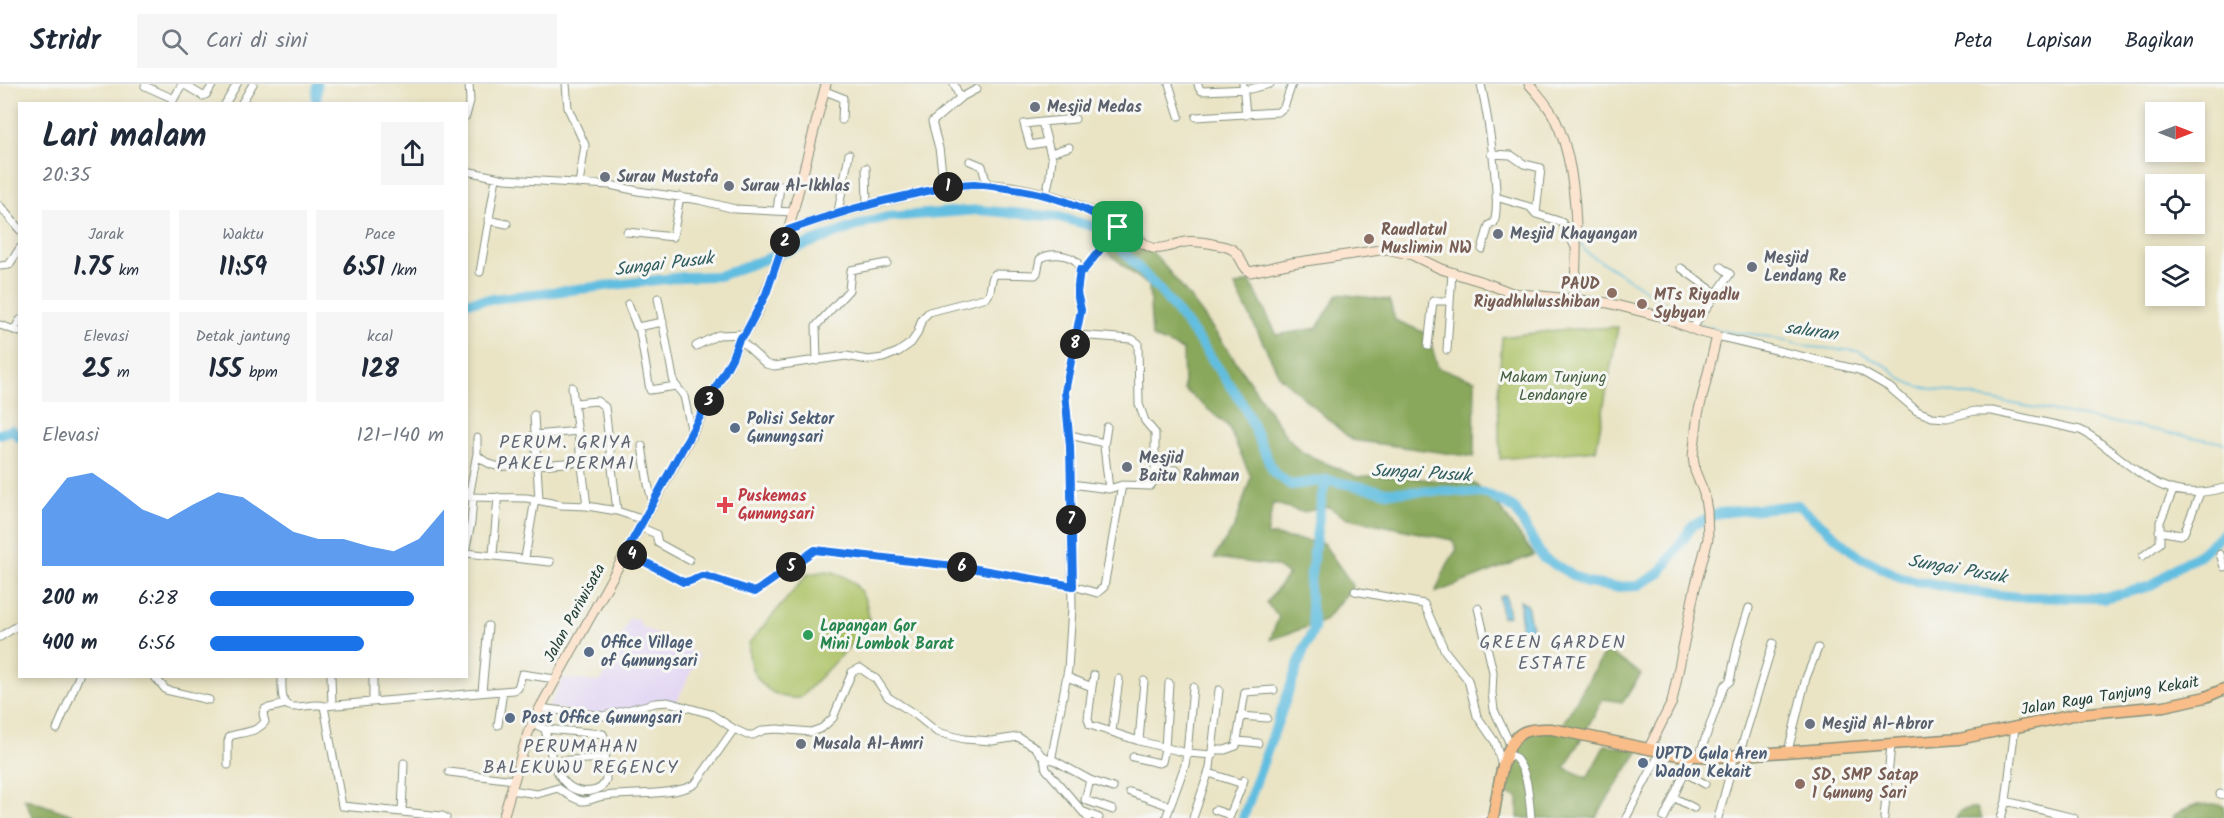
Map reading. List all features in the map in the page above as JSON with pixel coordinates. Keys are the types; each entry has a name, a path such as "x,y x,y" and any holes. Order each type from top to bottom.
{"main road":[{"name":"Jalan Raya Tanjung Kekait","path":"1510,744 1525,731 1552,729 1695,756 1891,746 1959,739 2078,714 2164,706 2206,697 2224,689"},
{"path":"1493,818 1510,744"}],"street":[{"path":"145,86 172,101 182,84 204,96 213,84"},
{"path":"226,102 237,84"},
{"path":"242,102 253,84"},
{"path":"468,108 469,84"},
{"path":"566,84 568,108 584,143 579,184"},
{"path":"954,84 960,98"},
{"path":"1168,84 1179,116"},
{"path":"1198,84 1202,91 1270,84"},
{"path":"1196,117 1281,111 1292,84"},
{"path":"1482,84 1496,197 1495,219 1493,224 1489,225 1482,249"},
{"path":"1529,84 1553,116 1565,143 1570,169 1576,242 1574,298"},
{"path":"1244,87 1246,115"},
{"path":"826,88 843,98 842,120"},
{"name":"Jalan Pariwisata","path":"503,818 532,723 654,504 742,336 760,307 786,237 826,88"},
{"path":"944,187 939,148 932,122 960,98 977,89"},
{"path":"1047,142 1030,145 1024,124 1075,119"},
{"path":"1042,122 1051,153 1052,167 1046,194"},
{"path":"1051,153 1069,147"},
{"path":"838,212 849,154"},
{"path":"1491,154 1511,155 1524,164 1541,168 1536,213"},
{"path":"970,161 981,166 987,185"},
{"path":"866,168 867,204"},
{"path":"468,171 496,178 610,184 638,191 680,196 733,209 793,212"},
{"path":"480,272 496,178"},
{"path":"786,237 838,212 944,187 967,184 1046,194 1084,208 1116,229 1155,248 1189,242 1227,247 1238,254 1245,269 1250,272 1292,263 1387,249 1412,255 1441,270 1512,293 1608,303 1694,326 1717,336 1859,370 1882,382 1912,407 1927,416 1942,418 1975,411 2001,411 2080,430 2092,436 2150,482 2173,491 2200,493 2224,488"},
{"path":"777,211 780,186"},
{"path":"627,232 673,237 680,196"},
{"path":"1496,197 1530,207 1536,213 1562,222 1576,242"},
{"path":"0,206 18,228"},
{"path":"488,220 507,224"},
{"path":"1080,270 1084,270 1116,229"},
{"path":"0,267 9,265 18,251"},
{"path":"696,346 718,335 742,336 769,365 781,367 846,356 872,361 898,352 913,340 922,319 929,312 986,298 990,294 993,276 996,273 1035,275 1040,260 1044,256 1070,256 1077,262 1080,270 1077,290 1081,308 1065,392 1070,435 1073,586 1070,649 1067,677 1045,757 1046,769 1086,815 1099,818"},
{"path":"817,361 816,326 849,290 851,270 887,263"},
{"path":"1694,326 1730,274 1721,267"},
{"path":"1681,268 1717,294"},
{"path":"1448,350 1452,272"},
{"path":"658,298 676,386 684,396 692,433"},
{"path":"1428,346 1433,301 1450,301"},
{"path":"628,304 636,325 639,327 650,390"},
{"path":"639,327 663,322"},
{"path":"0,325 17,331"},
{"path":"1071,484 1109,489 1122,485 1151,485 1155,480 1156,434 1144,420 1138,398 1138,343 1132,339 1077,335"},
{"path":"1649,748 1672,702 1695,588 1707,545 1709,528 1704,493 1694,466 1695,435 1717,336"},
{"path":"641,392 676,386"},
{"path":"572,387 588,506"},
{"path":"575,403 596,400 604,406 617,511"},
{"path":"525,558 537,499 534,415"},
{"path":"1107,427 1104,443 1109,489"},
{"path":"536,435 578,431"},
{"path":"1070,435 1104,443"},
{"path":"468,538 471,524 469,498 477,452 477,438"},
{"path":"642,446 648,484 654,504"},
{"path":"468,449 477,452 485,463 495,467 517,464"},
{"path":"536,465 581,462"},
{"path":"1155,469 1177,470"},
{"path":"626,552 683,582 690,582 705,576 755,592 815,550 971,568 1073,586 1094,593 1100,592 1103,588 1122,485"},
{"path":"2143,556 2160,543 2160,522 2173,491"},
{"path":"2159,531 2180,535 2184,533 2200,493"},
{"path":"493,554 498,497"},
{"path":"469,498 537,499 561,505 588,506 617,511 642,523 656,534 658,543 689,560"},
{"path":"468,553 550,562"},
{"path":"2220,554 2224,567"},
{"path":"1355,591 1424,604 1445,651 1467,678 1477,716 1495,742 1503,770"},
{"path":"1478,608 1493,672 1494,711 1510,744"},
{"path":"1664,818 1683,772 1695,756 1724,687 1730,682 1738,643 1749,609"},
{"path":"0,636 18,625"},
{"path":"482,692 488,626"},
{"path":"1718,818 1773,643"},
{"path":"1788,751 1806,678 1818,648"},
{"path":"540,708 603,716 668,702 711,714 734,729 751,735 777,729 817,731 833,718 853,671 860,668 876,680 888,697 916,715 936,732 987,741 1018,737 1029,742 1045,757 1090,780 1113,788"},
{"path":"228,765 229,737 251,732 263,726 265,709 286,704 324,706 503,691 518,688 522,674 555,679"},
{"path":"1094,675 1089,722 1094,726 1139,741 1187,753 1213,752 1236,746 1245,692 1275,690"},
{"path":"1067,677 1092,687"},
{"path":"57,729 78,678"},
{"path":"156,678 166,690 209,700"},
{"path":"282,678 283,699 286,704"},
{"path":"331,678 332,705"},
{"path":"373,678 373,701"},
{"path":"1112,732 1119,679"},
{"path":"1139,741 1144,681"},
{"path":"1133,757 1160,763 1165,749 1169,683"},
{"path":"1166,818 1185,765 1193,687"},
{"path":"1193,818 1209,773 1219,690"},
{"path":"498,725 503,691"},
{"path":"324,706 341,805 374,814 402,812 446,818"},
{"path":"1241,716 1267,718"},
{"path":"532,723 545,729 601,733 605,738 606,782 594,791 580,790 568,785 559,776 552,761 545,729"},
{"path":"2001,818 2006,801 2015,727"},
{"path":"449,772 513,785 537,794 558,788 585,801 607,795 649,794 687,788 696,783 734,729"},
{"path":"1238,741 1258,743"},
{"path":"1884,818 1891,746"},
{"path":"1626,818 1661,751"},
{"path":"1506,757 1513,756 1520,764 1528,788 1531,818"},
{"path":"552,761 605,758"},
{"path":"402,812 404,763"},
{"path":"1683,772 1705,784"},
{"path":"1209,773 1243,782 1230,817 1215,810"},
{"path":"1090,780 1084,800 1113,810"},
{"path":"1130,792 1170,806"},
{"path":"1673,797 1694,808"},
{"path":"2006,801 2074,818"}],"shaded area":[{"path":"629,618 640,620 640,626 699,655 676,703 601,715 548,708 563,678 597,682 602,680"}],"green space":[{"path":"1121,219 1167,269 1188,296 1229,351 1286,436 1303,453 1357,477 1378,475 1475,484 1499,507 1534,555 1435,593 1457,549 1452,540 1344,517 1329,507 1302,512 1273,503 1267,535 1323,543 1353,586 1324,621 1270,640 1279,616 1266,603 1288,575 1276,566 1214,558 1235,526 1251,477 1228,426 1184,389 1183,350 1152,337 1149,286 1106,251"},
{"path":"1250,281 1277,335 1317,328 1338,294 1389,300 1395,320 1428,334 1438,368 1475,380 1474,457 1352,440 1280,377 1235,286"},
{"name":"Makam Tunjung Lendangre","path":"1618,327 1596,450 1500,459 1498,395 1502,337 1558,330"},
{"name":"Lapangan Gor Mini Lombok Barat","path":"828,571 847,578 860,590 867,606 869,626 800,698 778,695 769,690 755,675 749,655 749,643 808,574"},
{"path":"1606,650 1641,674 1623,702 1603,699 1565,768 1587,778 1605,745 1640,749 1595,818 1518,818 1518,797 1504,793 1518,739 1542,729 1558,732"},
{"path":"24,798 81,818 33,818"},
{"path":"2214,804 2224,806 2224,818 2172,818 2191,806"},
{"path":"1977,808 1982,818 1955,818 1960,811"}],"water":[{"path":"1505,595 1509,616 1502,617 1499,597"},
{"path":"1520,601 1527,605 1532,629 1530,633 1524,632 1521,628"}],"waterway":[{"path":"316,102 317,84"},
{"name":"Sungai Pusuk","path":"468,302 683,277 719,276 867,222 887,217 978,210 1059,217 1095,227 1121,249 1162,293 1201,343 1244,406 1274,473 1291,485 1327,480 1387,492 1450,491 1487,494 1515,509 1543,558 1587,583 1615,587 1637,586 1660,573 1693,525 1719,513 1798,505 1857,555 1901,578 1972,592 2017,597 2105,598 2151,586 2177,567 2199,555 2224,532"},
{"name":"saluran","path":"1581,244 1587,253 1695,322"},
{"name":"saluran","path":"1699,324 1727,332 1760,335 1810,347 1858,351 1890,368 1901,379 1917,386 2224,443"},
{"path":"0,434 12,430 18,436"},
{"path":"1243,818 1304,649 1314,629 1309,588 1322,495 1327,480"}],"place":[{"name":"Mesjid Medas","path":"1035,107"},
{"name":"Surau Mustofa","path":"605,177"},
{"name":"Surau Al-Ikhlas","path":"729,186"},
{"name":"Mesjid Khayangan","path":"1498,234"},
{"name":"Raudlatul Muslimin NW","path":"1369,239"},
{"name":"Mesjid Lendang Re","path":"1752,267"},
{"name":"PAUD Riyadhlulusshiban","path":"1612,293"},
{"name":"MTs Riyadlu Sybyan","path":"1642,304"},
{"name":"Polisi Sektor Gunungsari","path":"735,428"},
{"name":"Mesjid Baitu Rahman","path":"1127,467"},
{"name":"Puskemas Gunungsari","path":"725,505"},
{"name":"Lapangan Gor Mini Lombok Barat","path":"808,635"},
{"name":"Office Village of Gunungsari","path":"589,652"},
{"name":"Post Office Gunungsari","path":"510,718"},
{"name":"Mesjid Al-Abror","path":"1810,724"},
{"name":"Musala Al-Amri","path":"801,744"},
{"name":"UPTD Gula Aren Wadon Kekait","path":"1643,763"},
{"name":"SD, SMP Satap 1 Gunung Sari","path":"1800,784"}],"district":[{"name":"PERUM. GRIYA PAKEL PERMAI","path":"566,454"},
{"name":"GREEN GARDEN ESTATE","path":"1553,653"},
{"name":"PERUMAHAN BALEKUWU REGENCY","path":"581,757"}],"route":[{"path":"974,184 1046,194 1084,208 1118,227 1084,270 1080,270 1077,288 1081,310 1065,392 1070,435 1073,586 909,559 815,550 755,592 705,576 690,582 683,582 626,552 732,358 739,339 745,334 760,307 788,230 867,204 957,185 974,184"}]}
